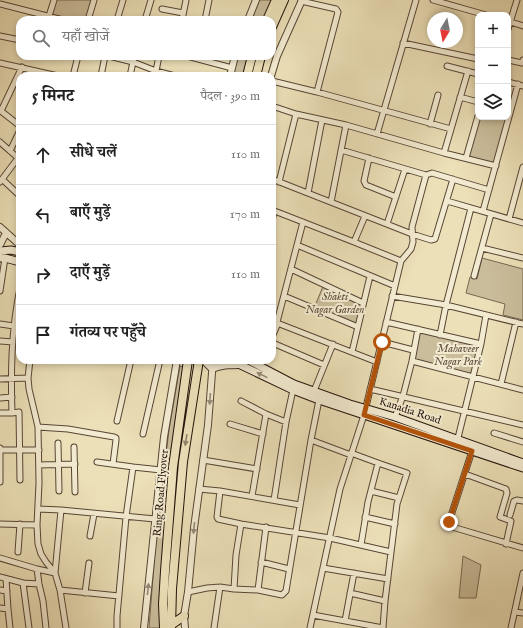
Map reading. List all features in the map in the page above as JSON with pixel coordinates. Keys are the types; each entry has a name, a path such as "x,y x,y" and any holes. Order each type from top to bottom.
{"main road":[{"path":"269,16 276,0"},
{"path":"276,18 284,0"},
{"path":"248,72 251,60"},
{"path":"257,72 260,60"},
{"path":"0,251 16,251"},
{"path":"2,258 16,261"},
{"name":"Ring Road Flyover","path":"171,552 174,467 187,364"},
{"name":"Ring Road Flyover","path":"169,627 163,604 183,462 199,364"},
{"name":"Kanadia Road","path":"256,364 294,384 365,412 395,417 457,442 523,463"},
{"path":"241,365 293,390 319,400 365,412 457,442 472,451 523,468"},
{"path":"169,627 184,616"}],"street":[{"path":"4,3 50,16 54,0"},
{"path":"89,16 93,0"},
{"path":"118,16 123,0"},
{"path":"146,16 151,0"},
{"path":"183,16 186,0"},
{"path":"206,16 210,0"},
{"path":"250,16 256,0"},
{"path":"377,134 416,0"},
{"path":"433,0 475,12"},
{"path":"511,16 517,0"},
{"path":"276,59 302,1 336,9 338,12 317,92"},
{"path":"162,9 183,13"},
{"path":"511,23 523,26"},
{"path":"0,36 16,39"},
{"path":"403,43 475,58"},
{"path":"74,72 77,60"},
{"path":"102,72 104,60"},
{"path":"125,60 133,62 153,72"},
{"path":"155,72 158,60"},
{"path":"202,60 232,68"},
{"path":"231,72 234,60"},
{"path":"272,72 276,60"},
{"path":"511,61 522,63 523,60"},
{"path":"0,62 37,72"},
{"path":"131,72 133,62"},
{"path":"447,66 475,73"},
{"path":"20,72 22,67"},
{"path":"444,153 468,71"},
{"path":"16,80 1,111 16,123"},
{"path":"276,82 451,129"},
{"path":"511,106 520,85"},
{"path":"430,124 438,95"},
{"path":"460,97 475,101"},
{"path":"276,107 296,114 346,125 496,166"},
{"path":"279,182 296,114"},
{"path":"308,193 322,120"},
{"path":"466,158 477,120"},
{"path":"483,211 507,120"},
{"path":"331,202 346,125"},
{"path":"10,151 16,138"},
{"path":"0,142 16,156"},
{"path":"341,150 426,175 432,173 489,190"},
{"path":"368,158 364,181 366,185 396,197"},
{"path":"16,162 1,180 16,193"},
{"path":"509,219 523,167"},
{"path":"387,224 405,169"},
{"path":"310,628 340,489 365,412 401,261 411,249 413,242 412,227 426,175"},
{"path":"276,181 431,240 435,239 453,179"},
{"path":"447,201 523,223"},
{"path":"440,335 446,305 471,208"},
{"path":"276,212 401,261"},
{"path":"474,276 491,214"},
{"path":"354,242 365,216"},
{"path":"303,222 276,322 377,362"},
{"path":"0,227 16,242"},
{"path":"0,245 6,233"},
{"path":"297,245 395,286"},
{"path":"482,248 523,258"},
{"path":"0,290 2,258"},
{"path":"291,269 364,303"},
{"path":"352,352 370,276"},
{"path":"284,296 358,327"},
{"path":"392,296 446,305 523,324"},
{"path":"12,413 11,378 16,313"},
{"path":"457,442 481,344 486,315"},
{"path":"386,322 481,344"},
{"path":"501,384 516,322"},
{"path":"0,324 14,326"},
{"path":"395,417 403,396 418,330"},
{"path":"0,341 13,342"},
{"path":"382,342 413,350"},
{"path":"276,344 324,365"},
{"path":"314,391 333,344"},
{"path":"412,361 523,390"},
{"path":"30,364 28,378 29,389 38,427 39,483 36,525 38,544 46,562 55,573"},
{"path":"117,421 130,364"},
{"path":"143,434 159,364"},
{"path":"144,628 164,437 177,364"},
{"path":"207,364 212,369"},
{"path":"185,628 184,616 210,403 213,364"},
{"path":"212,369 225,365 241,365"},
{"path":"0,378 28,378"},
{"path":"370,389 523,425"},
{"path":"274,500 286,422 293,390"},
{"path":"0,398 12,397"},
{"path":"188,592 220,587 258,590 280,595 284,594 286,591 319,400"},
{"path":"241,401 266,414 286,422"},
{"path":"0,413 19,412 20,480"},
{"path":"252,496 266,414"},
{"path":"230,424 262,434"},
{"path":"38,427 68,429 114,437 116,440 113,464"},
{"path":"494,433 523,442"},
{"path":"311,440 407,474 397,504 383,628 313,615"},
{"path":"58,443 59,491"},
{"path":"74,447 75,492"},
{"path":"0,482 0,449 39,450"},
{"path":"472,451 449,526 523,548"},
{"path":"203,460 257,469"},
{"path":"97,462 160,470"},
{"path":"361,545 368,502 378,463"},
{"path":"39,465 75,464"},
{"path":"117,628 126,517 133,467"},
{"path":"465,474 506,489 507,493 500,517 511,521 506,544"},
{"path":"199,489 252,496 300,505"},
{"path":"220,491 218,519 330,538 391,552"},
{"path":"371,491 399,498"},
{"path":"510,515 514,501 523,501"},
{"path":"38,509 155,520"},
{"path":"61,510 55,573 60,590 66,628"},
{"path":"90,536 94,514"},
{"path":"365,517 395,524"},
{"path":"0,524 36,525"},
{"path":"18,552 20,524"},
{"path":"234,589 236,555 241,524"},
{"path":"258,590 266,527"},
{"path":"0,558 55,573"},
{"path":"261,562 289,569"},
{"path":"85,593 89,563"},
{"path":"323,568 388,579"},
{"path":"37,569 46,628"},
{"path":"345,621 354,573"},
{"path":"511,628 523,573"},
{"path":"0,577 24,583 39,584"},
{"path":"6,579 10,628"},
{"path":"24,583 29,628"},
{"path":"214,628 220,587"},
{"path":"0,590 7,591"},
{"path":"60,590 119,596"},
{"path":"350,594 385,601"},
{"path":"0,608 8,609"},
{"path":"515,612 523,613"}],"green space":[{"path":"54,0 92,0 88,16 49,16"},
{"path":"257,0 277,0 270,16 251,16"},
{"path":"237,60 252,60 248,72 232,72"},
{"path":"476,120 507,120 495,164 467,157"},
{"path":"482,258 523,269 523,320 503,315 505,304 466,293 470,277 477,279"},
{"name":"Shakti Nagar Garden","path":"324,284 363,303 358,327 314,308"},
{"name":"Mahaveer Nagar Park","path":"418,329 481,344 473,376 412,361"},
{"path":"180,366 186,368 161,628 149,628 156,538 169,430"},
{"path":"463,556 481,565 476,598 459,598"}],"route":[{"path":"382,342 364,415 472,451 449,522"}]}
